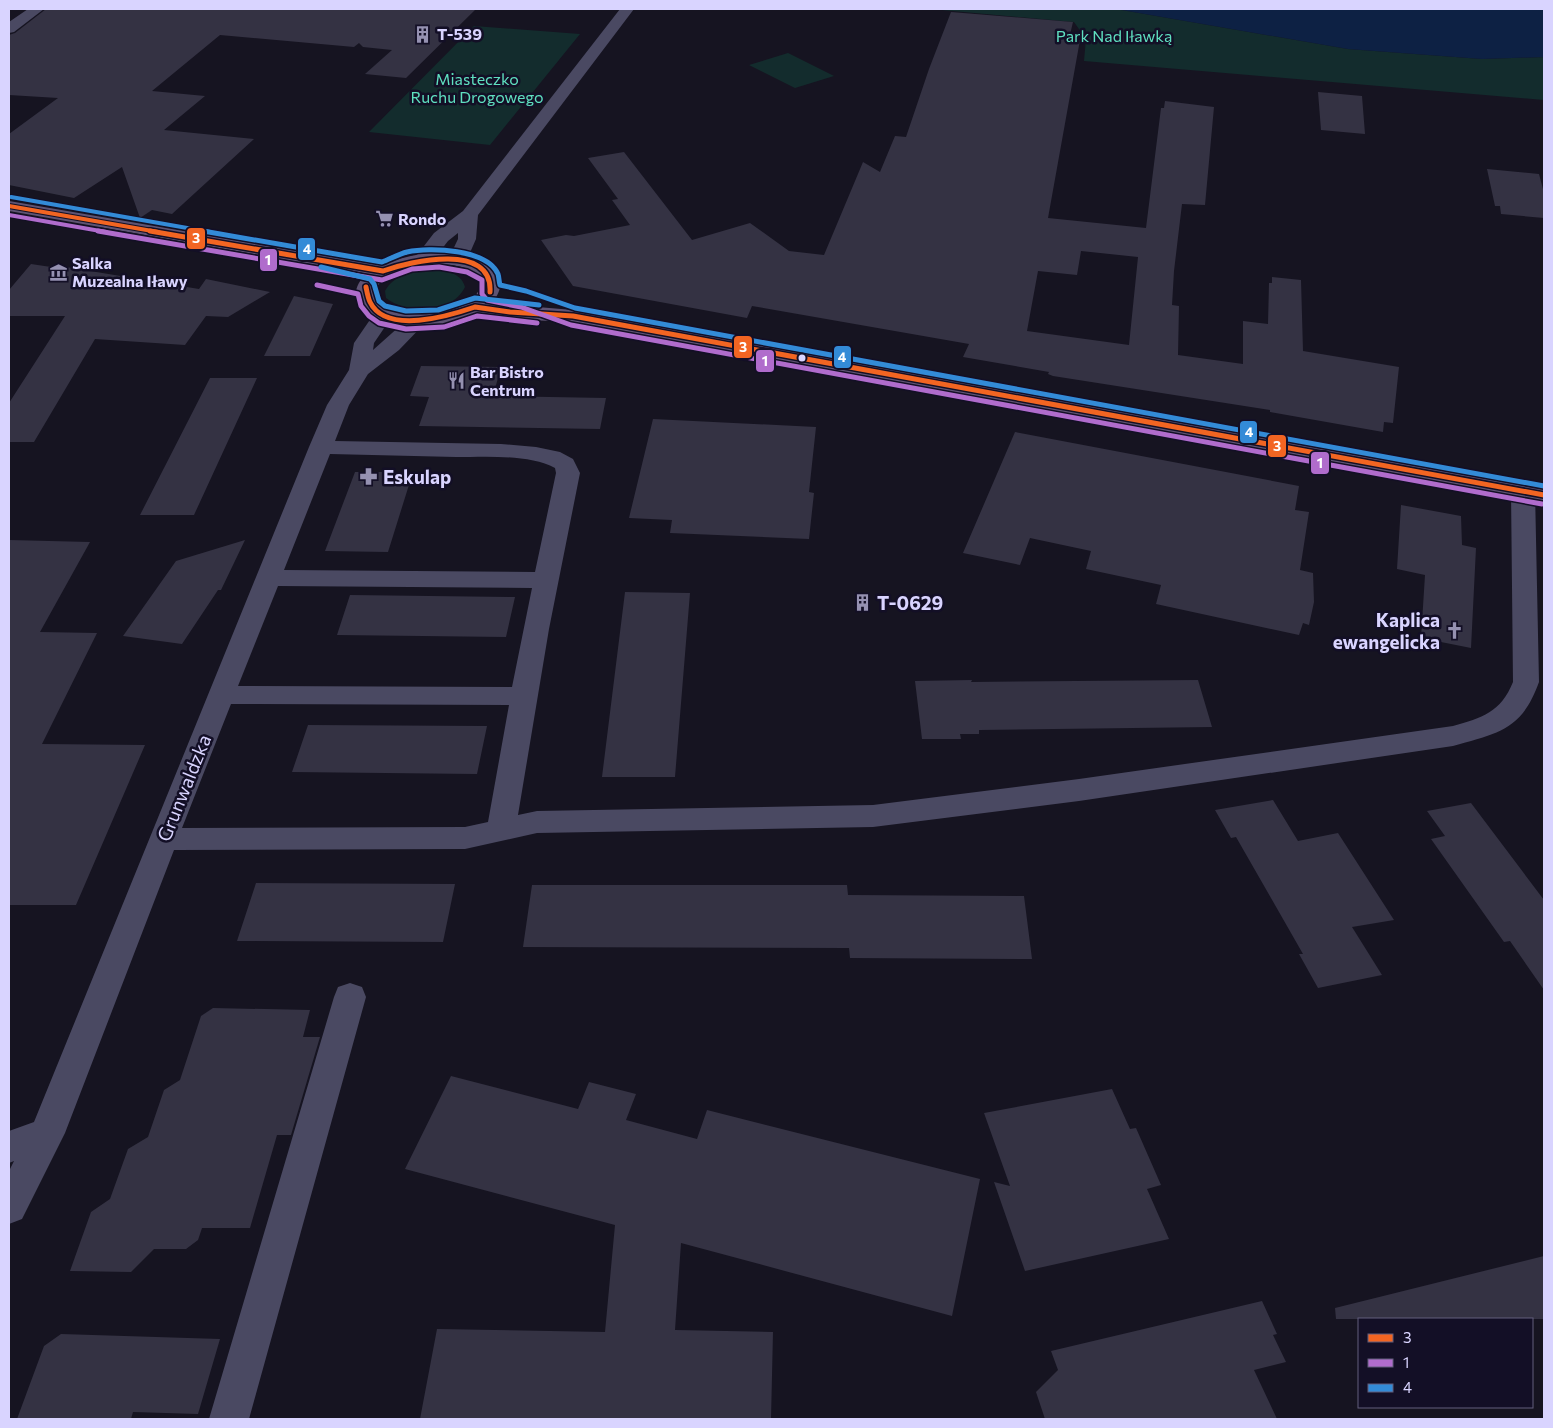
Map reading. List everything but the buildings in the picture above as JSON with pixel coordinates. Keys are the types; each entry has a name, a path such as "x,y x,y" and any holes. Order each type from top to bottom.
{"main road":[{"path":"9,206 383,271"},
{"path":"9,218 321,276 366,288"},
{"path":"424,259 458,260 482,269 489,275 492,283 490,292 475,307 438,319 416,321 383,315 371,307 365,298 366,288 373,279 383,271 424,259"},
{"path":"490,292 522,299 573,316"},
{"path":"475,307 510,312 573,316 1533,493"}],"street":[{"path":"9,29 37,9"},
{"path":"424,259 441,237 469,215 627,9"},
{"path":"458,260 467,239 469,215"},
{"name":"Grunwaldzka","path":"360,370 364,343 383,315"},
{"name":"Grunwaldzka","path":"9,1207 47,1133 267,578 338,405 360,370 392,346 416,321"},
{"path":"320,448 501,451 552,457 565,464 568,473 500,829"},
{"path":"163,839 465,838 500,829 544,822 873,816 1079,790 1453,736 1485,727 1505,717 1522,698 1526,682 1533,493"},
{"path":"267,578 547,580"},
{"path":"222,695 524,696"},
{"path":"229,1419 350,998"},
{"path":"9,1147 47,1133"}],"green space":[{"name":"Park Nad Iławką","path":"931,9 1116,9 1348,49 1482,59 1544,57 1544,100 1084,61 1086,39 1074,22"},
{"name":"Miasteczko Ruchu Drogowego","path":"474,26 580,34 490,145 369,132"},
{"path":"788,53 834,76 795,88 749,65"},
{"path":"428,270 451,273 460,278 465,287 459,296 450,302 440,307 429,309 405,307 395,304 386,298 385,291 393,281 409,273"}],"water":[{"path":"1116,9 1544,9 1544,57 1482,59 1348,49"}],"transit line":[{"name":"4","path":"11,197 382,262 405,253 419,251 433,250 464,253 478,257 490,264 498,273 500,285 526,291 575,308 1544,486"},
{"name":"3","path":"9,206 383,271"},
{"name":"1","path":"9,215 382,280 412,269 439,267 458,269 475,275 482,280 482,294 487,300 521,307 571,325 1542,504"},
{"name":"3","path":"383,271 424,260 458,260 473,263 484,269 490,280 490,292"},
{"name":"4","path":"321,267 370,279 374,284 379,301 385,306 406,311 438,310 475,298 539,305"},
{"name":"1","path":"317,285 358,294 361,306 369,316 379,323 392,327 420,330 433,329 477,316 537,323"},
{"name":"3","path":"366,287 371,303 380,313 394,319 410,321 428,320 445,317 475,307"},
{"name":"3","path":"475,307 510,312 573,316 1544,495"}],"place":[{"name":"T-539","path":"423,34"},
{"name":"Rondo","path":"384,219"},
{"name":"Salka Muzealna Iławy","path":"58,272"},
{"name":"Bar Bistro Centrum","path":"456,381"},
{"name":"Eskulap","path":"369,477"},
{"name":"T-0629","path":"863,603"},
{"name":"Kaplica ewangelicka","path":"1454,631"}]}
